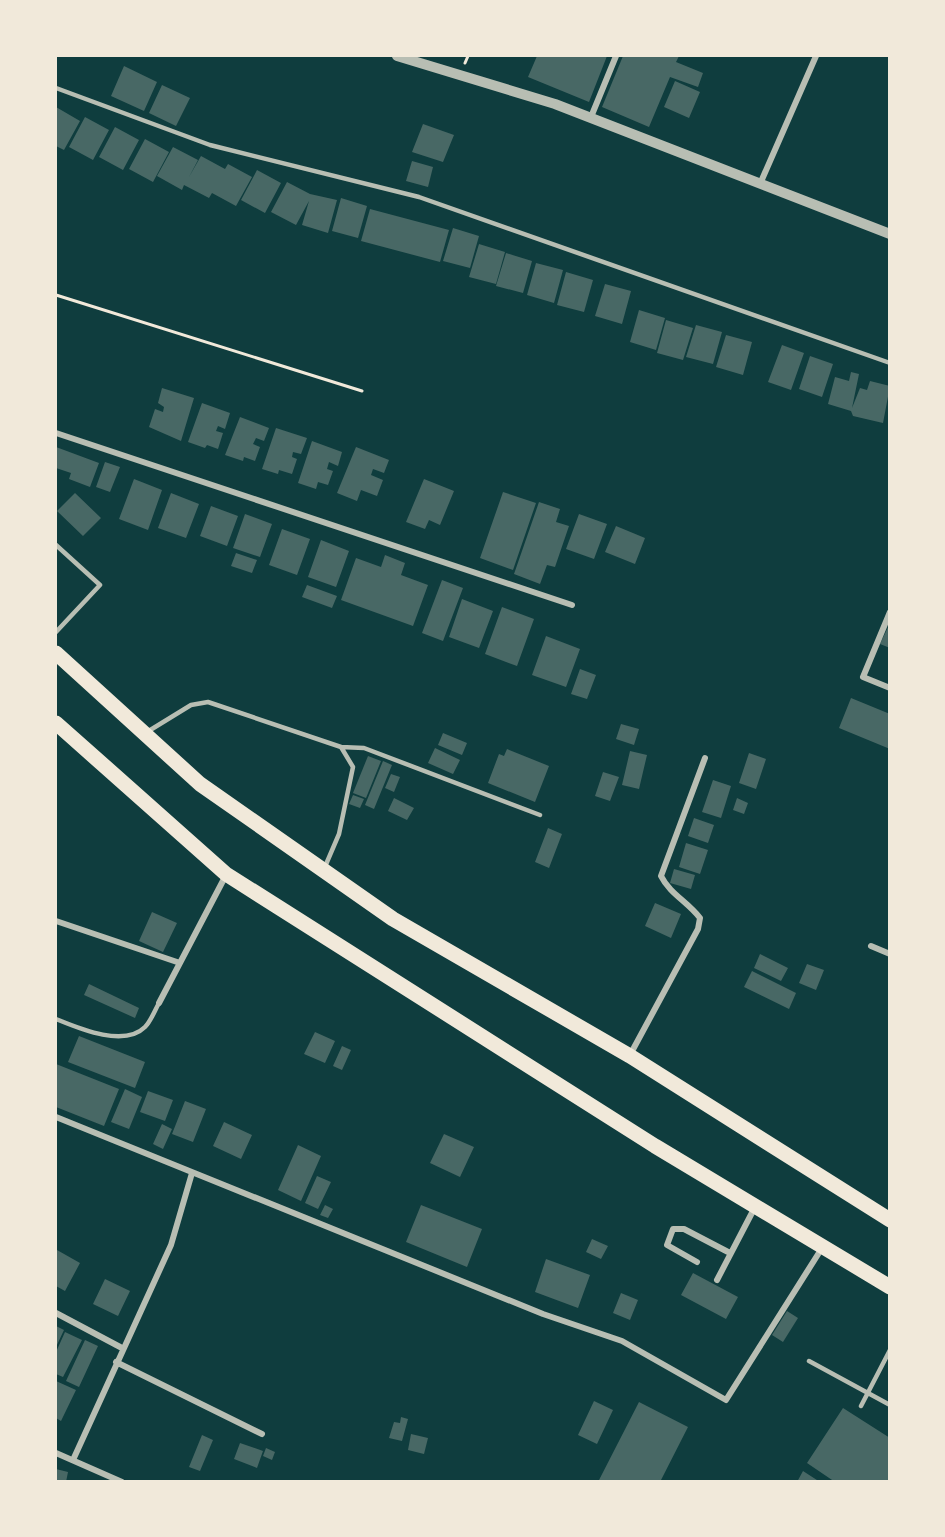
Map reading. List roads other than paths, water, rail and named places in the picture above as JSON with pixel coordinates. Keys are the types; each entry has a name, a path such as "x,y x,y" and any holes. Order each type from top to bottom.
{"highway":[{"path":"56,652 200,784 393,919 630,1056 890,1220"},
{"path":"56,723 226,874 363,963 755,1207 890,1287"}],"street":[{"path":"397,56 591,117 890,234"},
{"path":"591,117 616,56"},
{"path":"760,184 816,56"},
{"path":"56,433 572,605"},
{"path":"890,612 863,677 890,688"},
{"path":"630,1056 698,929 700,918 667,887 661,876 705,758"},
{"path":"159,1003 226,874"},
{"path":"56,921 180,963"},
{"path":"871,946 890,954"},
{"path":"56,1118 543,1314 622,1341 726,1400 823,1248"},
{"path":"73,1460 122,1348 171,1245 192,1173"},
{"path":"717,1280 755,1207"},
{"path":"697,1262 667,1245 673,1229 684,1229 730,1253"},
{"path":"56,1313 122,1348"},
{"path":"116,1362 262,1434"},
{"path":"56,1453 122,1482"}],"lane":[{"path":"56,88 210,145 419,197 890,363"},
{"path":"56,546 100,585 56,632"},
{"path":"144,733 191,705 208,702 341,747 364,748 540,815"},
{"path":"323,870 339,834 353,767 341,747"},
{"path":"56,1019 76,1028 126,1036 144,1028 159,1003"},
{"path":"861,1406 890,1350"},
{"path":"809,1361 890,1405"}]}
